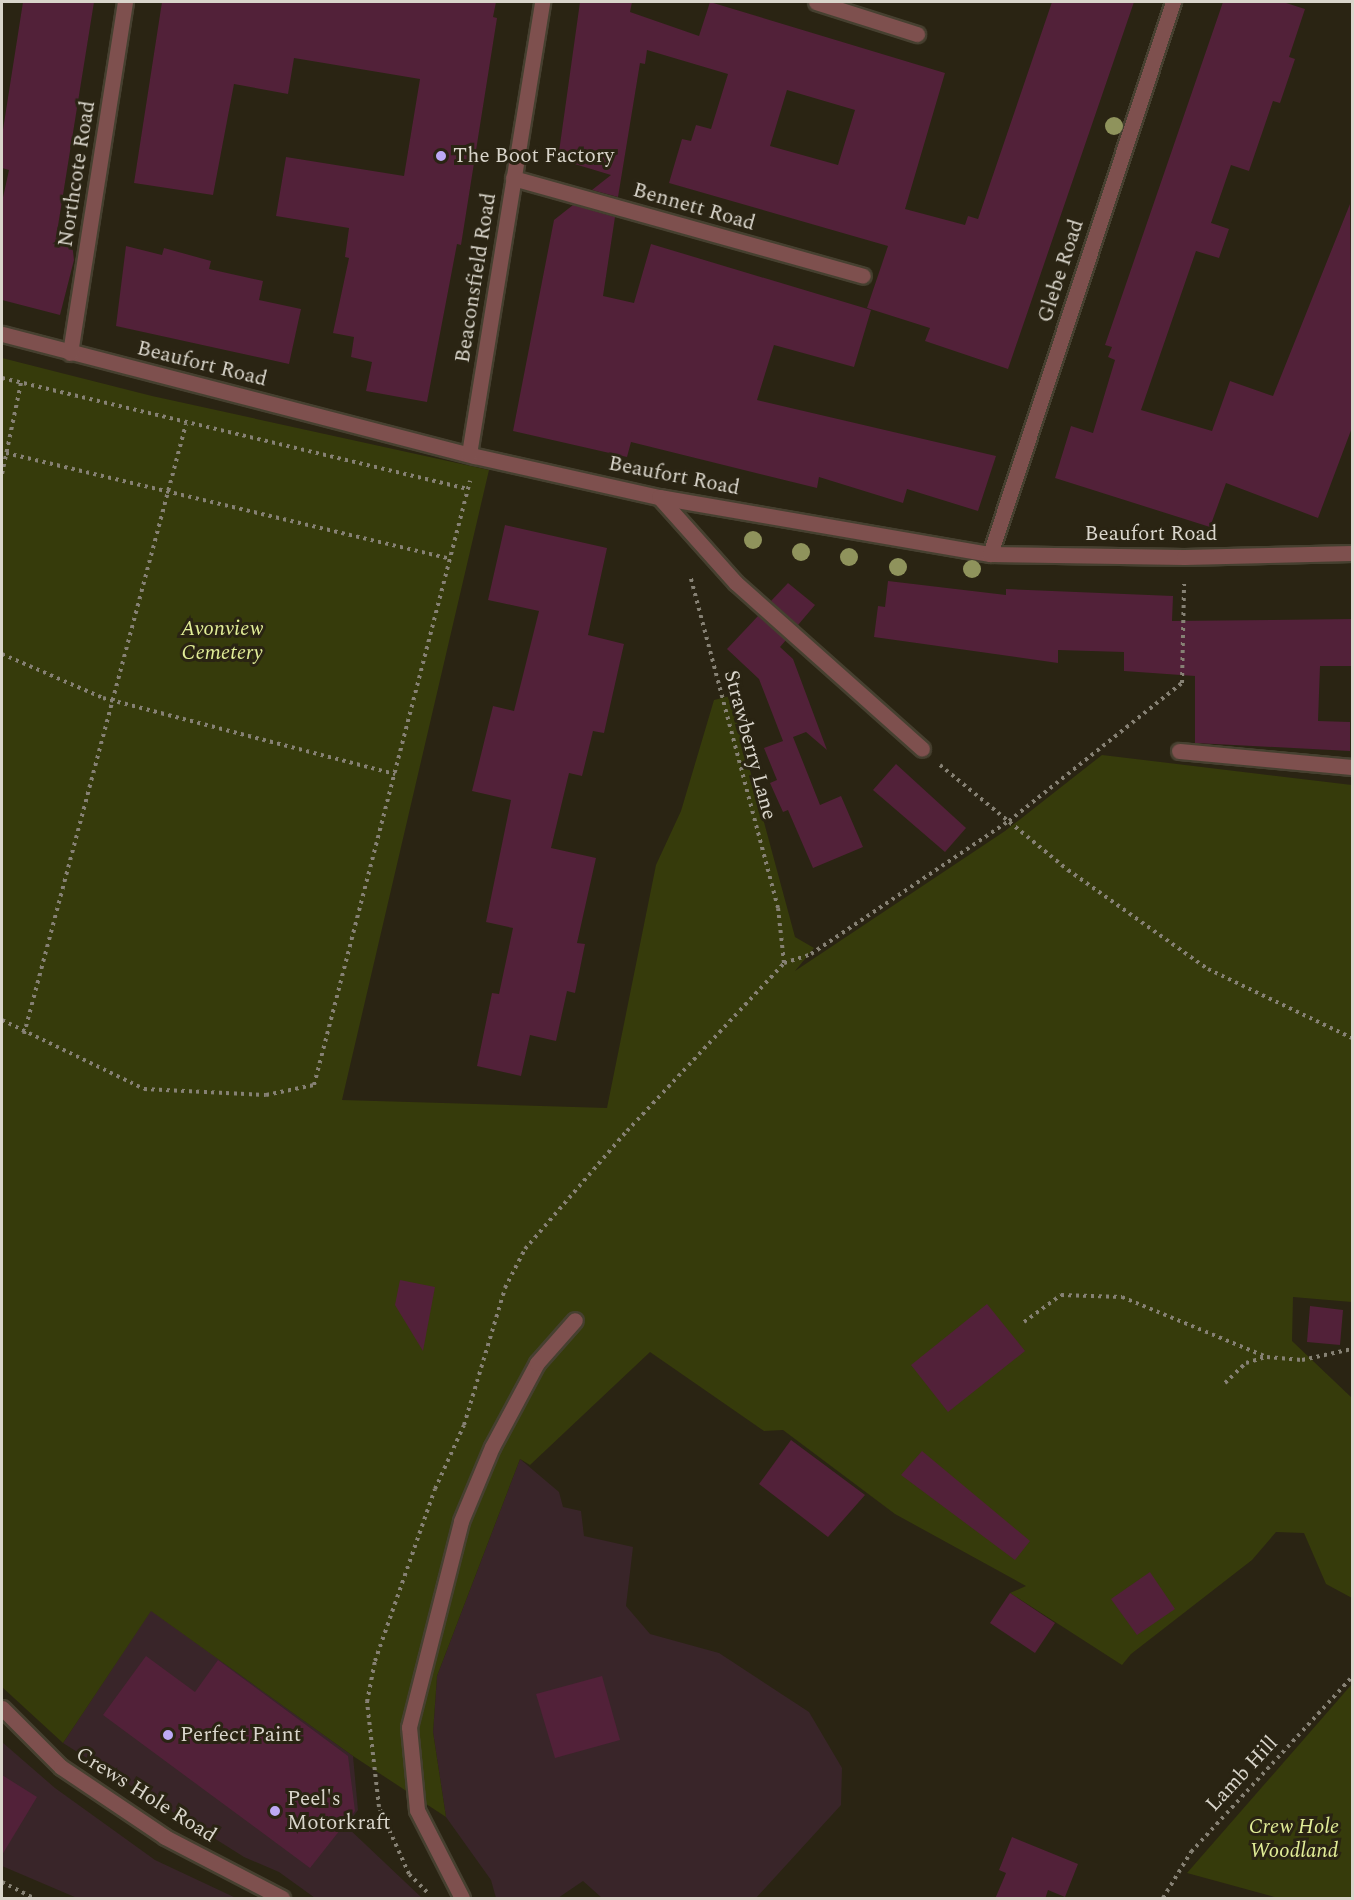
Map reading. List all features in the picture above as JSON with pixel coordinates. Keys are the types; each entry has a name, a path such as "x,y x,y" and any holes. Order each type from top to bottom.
{"street":[{"name":"Northcote Road","path":"70,353 125,2"},
{"name":"Beaconsfield Road","path":"472,455 542,2"},
{"path":"816,2 917,34"},
{"name":"Glebe Road","path":"990,554 1173,2"},
{"name":"Bennett Road","path":"513,178 863,276"},
{"name":"Beaufort Road","path":"2,334 472,455 659,497 990,554 1184,557 1353,553"},
{"path":"659,497 736,583 922,750"},
{"path":"1179,751 1353,767"},
{"path":"462,1899 417,1810 409,1727 461,1521 492,1447 537,1363 575,1320"},
{"name":"Crews Hole Road","path":"2,1708 61,1767 165,1837 282,1899"}],"path":[{"path":"2,378 186,424 468,489"},
{"path":"2,474 21,383"},
{"path":"24,1034 115,701 186,424"},
{"path":"6,453 450,559"},
{"path":"2,1020 24,1034 144,1089 266,1095 314,1085 468,489 472,455"},
{"name":"Strawberry Lane","path":"690,534 687,562 778,908 784,963 811,954 1009,821"},
{"path":"1009,821 1182,683 1184,557"},
{"path":"2,654 115,701 395,774"},
{"path":"922,750 1068,870 1208,969 1353,1038"},
{"path":"1024,1322 1061,1295 1122,1297 1267,1357 1302,1360 1353,1349"},
{"path":"1225,1383 1246,1363 1267,1357"},
{"name":"Lamb Hill","path":"1163,1899 1191,1851 1353,1677"},
{"path":"2,1882 33,1899"}],"shaded area":[{"path":"520,1459 559,1492 563,1507 581,1511 584,1536 633,1547 626,1606 650,1634 719,1653 809,1712 842,1768 841,1805 756,1898 602,1898 583,1881 558,1898 496,1898 491,1880 446,1817 433,1732 437,1676"},
{"path":"151,1610 353,1756 358,1810 346,1826 422,1898 315,1898 279,1872 244,1857 63,1743"},
{"path":"2,1742 55,1788 155,1860 236,1898 77,1898 2,1866"}],"green space":[{"name":"Avonview Cemetery","path":"2,358 152,396 489,470 342,1100 607,1108 656,865 681,811 714,700 730,696 795,937 814,948 795,971 1005,831 1102,755 1352,785 1352,1302 1293,1297 1292,1341 1352,1398 1352,1598 1326,1584 1304,1533 1276,1532 1252,1560 1131,1654 1122,1665 1010,1593 1026,1586 895,1514 783,1430 764,1431 650,1352 530,1465 520,1459 437,1676 433,1732 446,1817 353,1756 151,1611 63,1743 2,1687"},
{"name":"Crew Hole Woodland","path":"1352,1684 1352,1898 1278,1898 1187,1873"}],"building":[{"path":"23,2 94,2 57,232 71,235 74,260 60,315 2,300 2,202 9,170 2,168 2,136"},
{"path":"162,2 496,2 493,17 497,18 461,245 457,244 427,402 366,391 372,362 351,357 354,337 333,333 349,258 345,257 349,228 276,216 286,157 404,176 420,79 294,58 288,94 234,84 213,195 134,183"},
{"path":"580,2 632,2 630,12 699,36 710,2 945,73 905,209 965,225 968,216 978,219 1052,2 1134,2 1008,369 925,341 930,328 867,308 888,246 669,183 682,139 691,141 696,125 711,129 728,74 647,50 645,64 640,63 618,197 592,190 611,175 558,159","holes":["787,90 855,110 838,165 770,146"]},
{"path":"1223,2 1283,2 1305,9 1289,57 1295,59 1280,103 1273,101 1249,171 1231,165 1211,223 1229,229 1219,258 1196,251 1141,410 1212,431 1230,381 1273,396 1350,204 1353,425 1318,518 1226,483 1210,527 1055,478 1071,426 1093,433 1115,360 1108,357 1112,347 1105,345"},
{"path":"573,205 615,217 603,296 634,303 651,244 871,310 854,367 774,345 757,400 996,456 978,511 907,489 903,503 819,477 817,488 631,442 627,457 513,431 554,220"},
{"path":"126,246 162,255 164,248 211,261 209,269 263,281 259,300 301,309 289,364 116,326"},
{"path":"505,525 607,548 588,635 624,644 604,733 593,731 582,776 569,773 551,848 596,858 577,943 585,944 575,993 567,991 556,1041 530,1035 521,1076 477,1066 492,993 499,994 513,928 486,922 511,800 472,791 493,706 514,711 539,611 488,600"},
{"path":"888,581 1006,595 1006,589 1173,596 1172,621 1353,619 1353,666 1320,666 1318,721 1350,722 1350,751 1195,743 1195,676 1124,671 1124,652 1058,650 1058,663 874,637 878,606 885,607"},
{"path":"788,583 815,605 798,625 771,601"},
{"path":"758,616 786,640 780,647 793,659 827,750 806,732 793,737 820,805 841,796 863,847 813,868 788,810 783,812 770,783 777,780 764,748 783,741 759,679 727,649"},
{"path":"896,764 966,828 945,852 873,790"},
{"path":"400,1280 435,1287 423,1351 395,1305"},
{"path":"987,1304 1025,1351 948,1412 911,1365"},
{"path":"1310,1306 1343,1310 1340,1345 1307,1342"},
{"path":"791,1440 865,1495 828,1537 759,1484"},
{"path":"922,1451 1030,1541 1015,1560 901,1475"},
{"path":"1150,1572 1175,1609 1137,1635 1111,1599"},
{"path":"1010,1593 1055,1623 1035,1653 990,1623"},
{"path":"146,1656 195,1692 218,1660 348,1756 355,1811 310,1868 103,1715"},
{"path":"602,1676 620,1740 555,1758 536,1694"},
{"path":"2,1775 37,1797 2,1855"},
{"path":"1012,1837 1078,1864 1065,1897 1048,1890 1045,1899 995,1899 1006,1873 999,1870"}],"place":[{"name":"The Boot Factory","path":"441,156"},
{"name":"Perfect Paint","path":"168,1735"},
{"name":"Peel's Motorkraft","path":"275,1811"}]}
